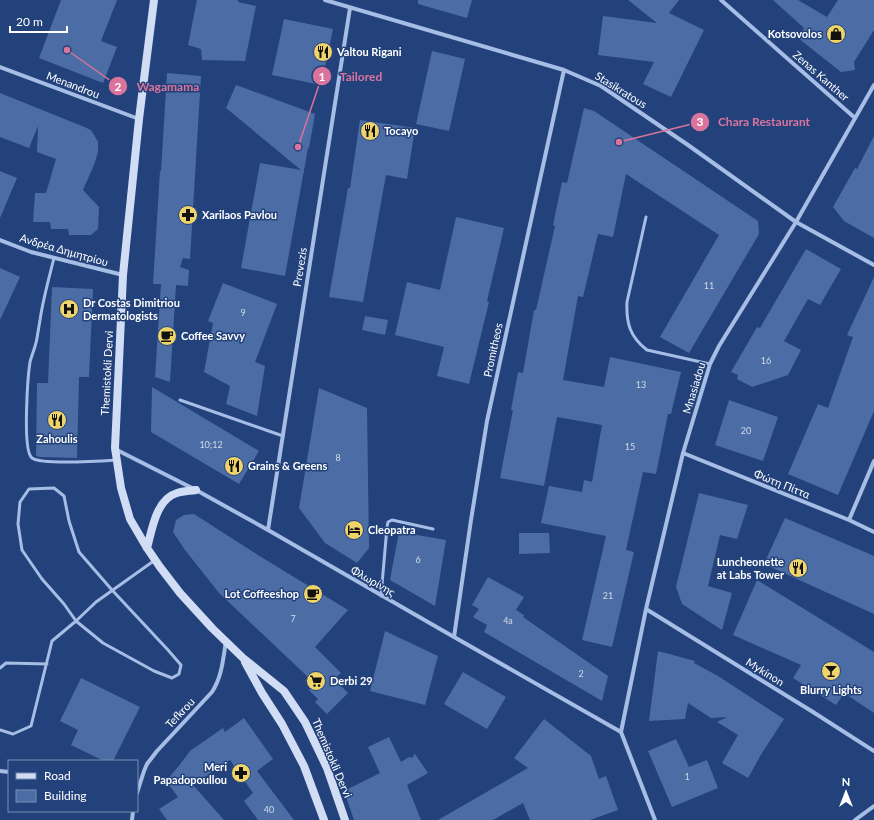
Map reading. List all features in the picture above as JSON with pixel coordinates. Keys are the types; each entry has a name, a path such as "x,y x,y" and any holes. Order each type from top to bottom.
{"main road":[{"name":"Themistokli Dervi","path":"154,0 139,119 123,276 115,448 121,488 130,519 155,560 180,593 212,628 243,658 284,691 305,722 327,768 345,820"},
{"path":"147,548 156,514 165,500 176,493 196,490"},
{"name":"Themistokli Dervi","path":"243,658 262,693 282,724 304,766 324,820"}],"street":[{"name":"Stasikratous","path":"325,0 564,70 601,86 688,145 796,222 874,265"},
{"name":"Zenas Kanther","path":"721,0 856,118"},
{"name":"Prevezis","path":"268,530 350,8"},
{"name":"Menandrou","path":"0,67 139,119"},
{"name":"Promitheos","path":"454,638 487,421 564,70"},
{"name":"Mnasiadou","path":"621,732 646,609 684,454 710,364 719,346 796,222 874,85"},
{"name":"Ανδρέα Δημητρίου","path":"0,240 31,252 123,276"},
{"name":"Φλωρίνης","path":"115,448 196,490 268,530 454,638 621,732"},
{"name":"Φώτη Πίττα","path":"684,454 849,520 874,532"},
{"path":"849,520 874,461"},
{"name":"Mykinon","path":"646,609 874,751"},
{"name":"Tefkrou","path":"138,790 147,764 217,685 222,668 226,641"},
{"path":"621,732 655,820"},
{"path":"855,820 874,806"}],"lane":[{"path":"646,217 627,302 626,313 628,325 639,344 647,350 710,364"},
{"path":"54,258 41,313 37,340 30,362 26,412 30,456 34,460 50,461 77,462 117,460"},
{"path":"180,400 283,436"},
{"path":"54,488 64,496 69,521 79,552 168,650 181,666 179,674 172,678 127,657 103,643 76,621 64,604 42,579 22,550 18,524 20,502 29,489 54,488"},
{"path":"381,596 388,522 392,520 433,529"},
{"path":"0,730 13,734 31,726 52,641 96,602 155,560"},
{"path":"0,668 6,663 47,664"}],"building":[{"path":"61,0 117,0 101,41 117,47 103,83 39,58"},
{"path":"197,0 238,0 238,2 256,6 245,61 202,60 201,49 188,45"},
{"path":"418,0 472,0 467,18 418,4"},
{"path":"628,0 679,0 669,13 704,30 671,97 643,84 654,62 598,55 603,16 657,23"},
{"name":"Kotsovolos","path":"773,0 798,0 827,17 838,0 874,0 874,30 854,62 855,70 841,72 798,38 804,28"},
{"path":"284,19 333,29 321,85 272,75"},
{"path":"432,51 465,59 449,131 416,124"},
{"path":"167,73 201,76 190,259 183,258 180,267 189,270 188,286 176,285 170,382 155,377 161,284 153,284"},
{"path":"236,85 315,114 285,276 241,268 260,163 301,170 226,108"},
{"path":"0,93 91,130 98,142 98,152 83,190 99,207 98,229 91,235 69,235 68,229 51,229 50,222 33,222 35,193 46,193 56,159 37,152 38,126 29,148 0,137"},
{"path":"584,108 594,111 758,221 759,234 689,353 660,337 719,235 626,174 613,237 598,234 583,297 578,296 563,380 604,387 610,357 681,372 671,414 668,414 656,474 643,472 626,550 634,552 612,647 582,640 606,536 541,523 549,486 582,492 584,480 592,482 602,425 557,417 544,486 500,478 513,410 511,410 518,372 523,373 534,310 536,310 555,226 553,225 562,182 567,183"},
{"path":"360,120 415,128 407,179 386,175 363,302 329,297 348,188 350,188"},
{"path":"874,136 874,238 844,221 833,207 855,168 857,169"},
{"path":"0,171 17,178 0,218"},
{"path":"456,217 504,228 487,301 489,302 469,384 437,376 444,347 395,335 407,282 440,290"},
{"path":"806,249 841,269 820,305 808,299 784,341 801,350 788,375 752,387 737,379 738,375 731,372 757,327 760,328"},
{"path":"0,268 20,277 0,320"},
{"path":"874,277 874,411 838,495 788,474 818,404 828,408 853,337 847,335"},
{"path":"223,283 277,304 255,362 265,366 257,416 226,404 230,386 204,372 213,323 208,321"},
{"path":"52,287 93,289 89,377 79,377 77,458 36,456 37,383 48,383"},
{"path":"365,316 388,320 385,335 362,330"},
{"path":"152,387 259,451 239,484 151,432"},
{"path":"319,388 367,408 369,548 357,563 325,543 299,508"},
{"path":"729,400 778,417 763,461 715,445"},
{"path":"699,493 748,505 737,539 720,535 708,586 732,593 722,630 682,604 676,587"},
{"path":"194,514 348,610 315,647 341,673 334,679 348,693 327,714 315,702 318,699 309,690 312,687 305,681 308,677 219,593 185,550 173,532 176,520 184,515"},
{"path":"785,518 874,556 874,614 764,564"},
{"path":"399,532 446,540 435,606 390,580"},
{"path":"519,533 549,533 550,553 519,554"},
{"path":"488,577 524,597 516,610 524,615 523,617 608,676 602,701 484,632 487,625 473,617 479,609 472,605"},
{"path":"757,580 874,652 874,713 844,693 836,705 793,678 801,665 733,635"},
{"path":"385,631 438,656 425,705 370,691"},
{"path":"658,651 695,661 694,663 718,676 784,719 748,778 722,763 738,735 717,722 727,717 711,718 688,703 685,719 649,721"},
{"path":"463,672 506,697 487,729 444,704"},
{"path":"81,678 140,707 114,760 102,760 71,745 78,730 60,721"},
{"path":"244,718 273,759 257,771 294,820 258,820 244,801 253,793 230,760 193,785 224,820 167,820 159,809 178,797 166,781 190,751 223,728 225,732"},
{"path":"544,719 591,756 599,779 606,776 618,810 590,820 530,820 523,803 493,820 438,820 528,768 514,758"},
{"path":"389,737 401,762 409,757 412,758 415,754 428,773 407,785 421,820 354,820 344,791 380,773 368,747"},
{"path":"676,739 689,767 707,760 718,788 672,807 648,751"}],"place":[{"name":"Kotsovolos","path":"836,34"},
{"name":"Wagamama","path":"67,50"},
{"name":"Valtou Rigani","path":"323,52"},
{"name":"Tocayo","path":"370,131"},
{"name":"Chara Restaurant","path":"619,142"},
{"name":"Tailored","path":"298,147"},
{"name":"Xarilaos Pavlou","path":"188,215"},
{"name":"Dr Costas Dimitriou Dermatologists","path":"69,309"},
{"name":"Coffee Savvy","path":"167,336"},
{"name":"Zahoulis","path":"57,420"},
{"name":"Grains & Greens","path":"234,466"},
{"name":"Cleopatra","path":"354,530"},
{"name":"Luncheonette at Labs Tower","path":"798,568"},
{"name":"Lot Coffeeshop","path":"313,594"},
{"name":"Blurry Lights","path":"831,671"},
{"name":"Derbi 29","path":"316,681"},
{"name":"Meri Papadopoullou","path":"241,773"}]}
